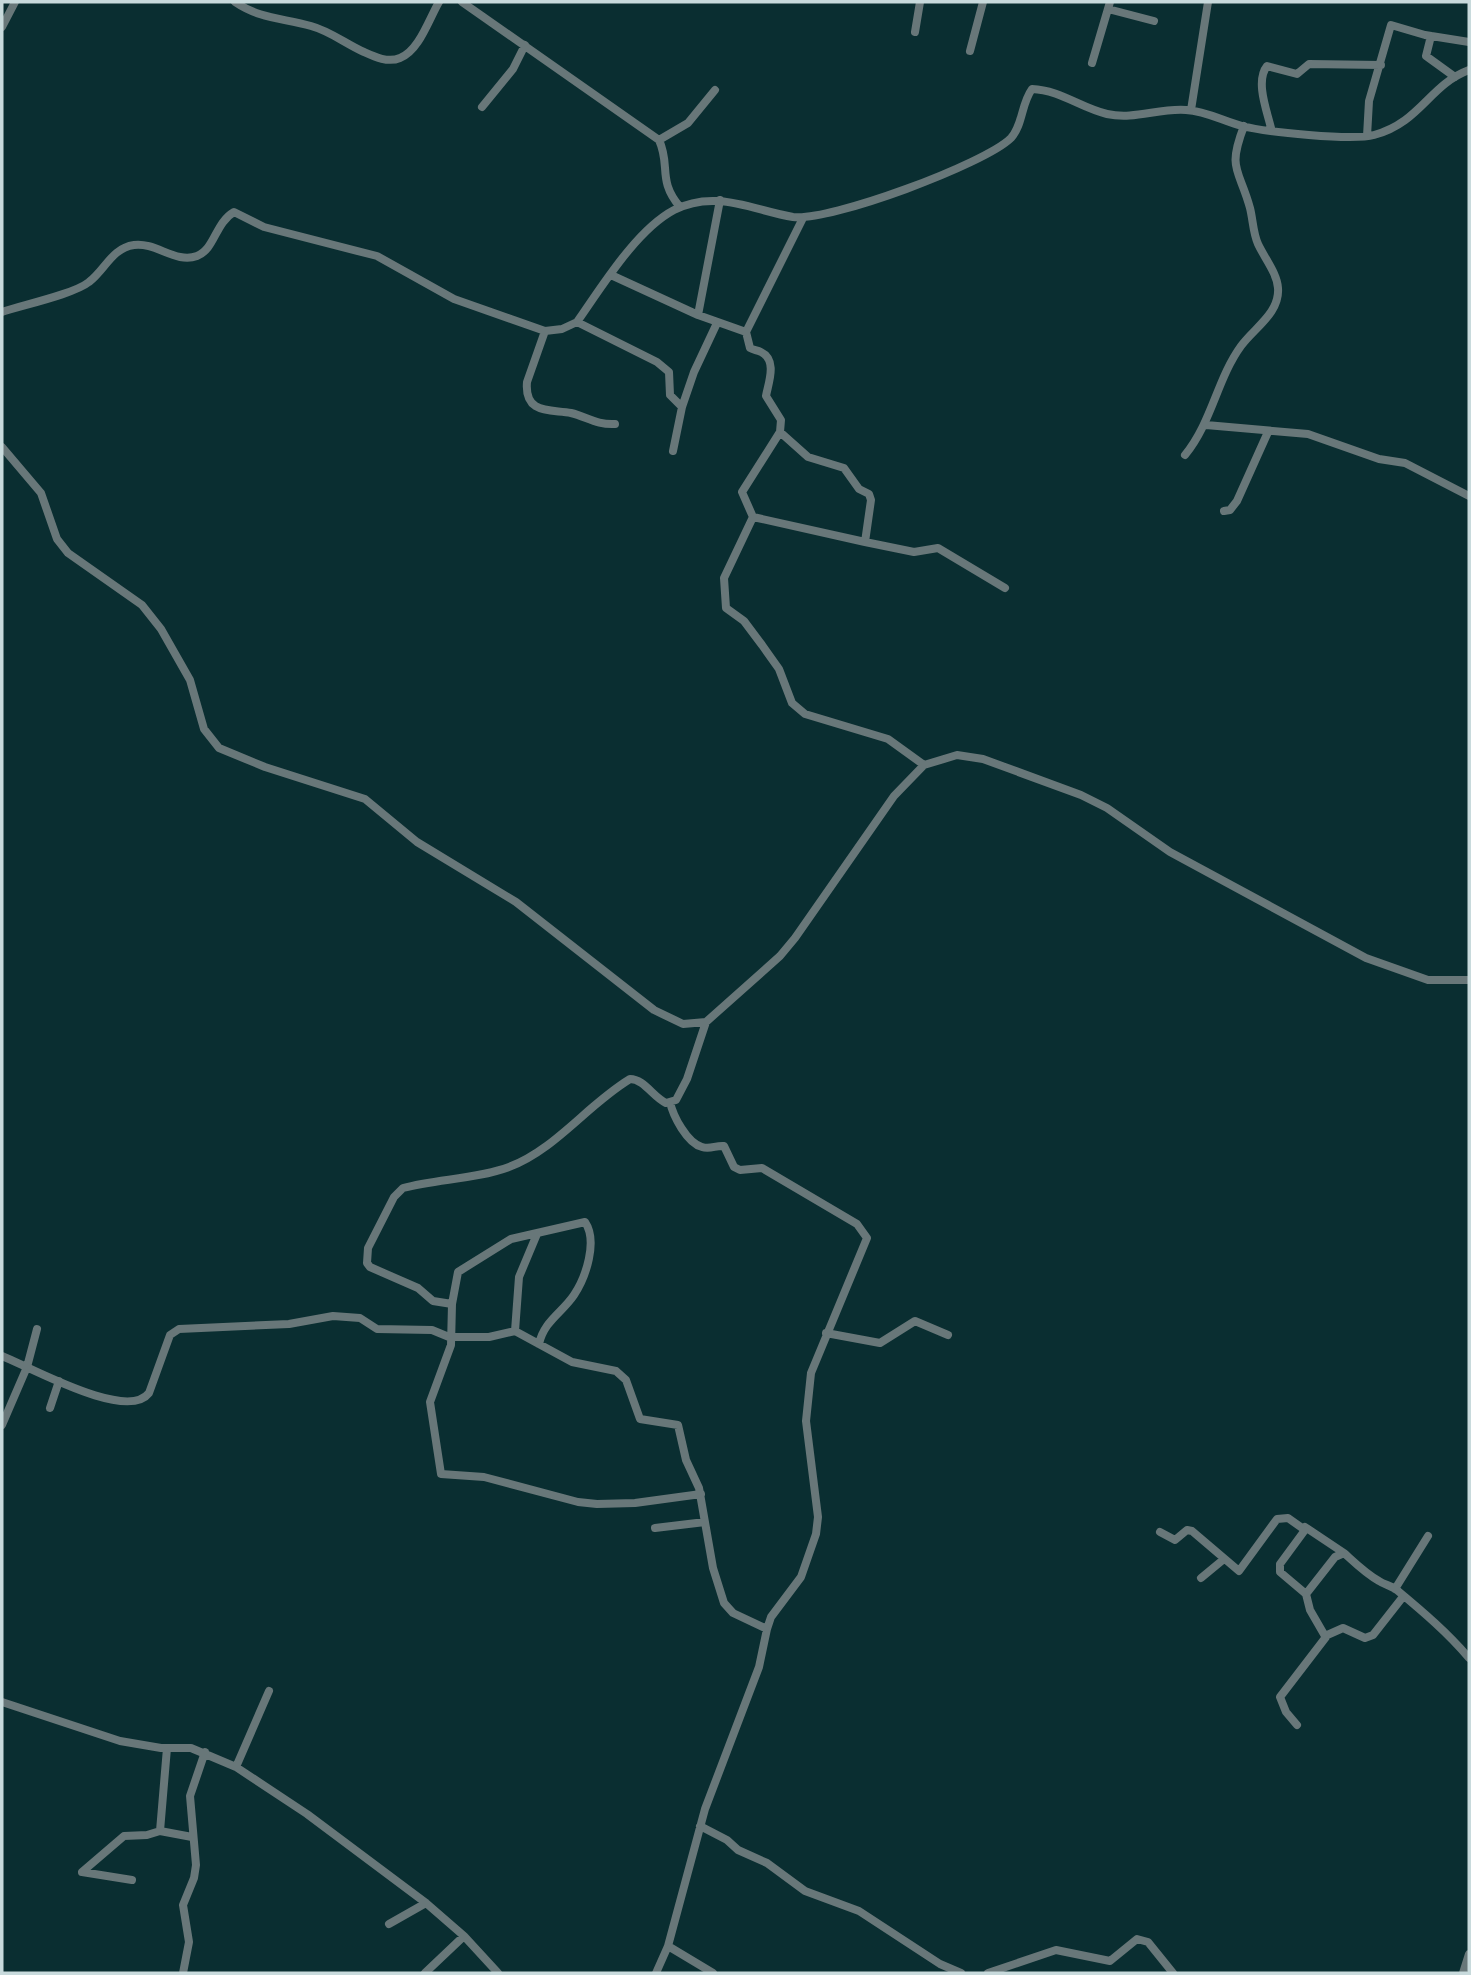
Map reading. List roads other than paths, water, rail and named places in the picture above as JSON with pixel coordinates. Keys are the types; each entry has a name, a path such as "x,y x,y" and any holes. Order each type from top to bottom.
{"street":[{"path":"2,27 15,2"},
{"path":"235,2 260,16 311,26 380,59 393,60 401,58 414,47 439,2"},
{"path":"462,2 659,141 664,150 662,165 667,190 680,207"},
{"path":"915,32 920,2"},
{"path":"970,51 983,2"},
{"path":"1191,110 1208,2"},
{"path":"1092,63 1109,5 1154,21"},
{"path":"1367,136 1369,101 1391,25 1431,36 1469,41"},
{"path":"1431,36 1426,56 1455,77"},
{"path":"482,107 513,69 525,45"},
{"path":"1271,128 1262,83 1263,71 1267,66 1297,74 1309,64 1381,65"},
{"path":"2,312 86,285 105,262 132,245 147,245 187,259 200,255 221,221 234,212 276,230 377,256 454,299 545,331 562,329 576,322 611,275 659,221 680,207 720,200 803,218 833,213 946,173 1011,138 1018,125 1023,103 1032,89 1045,89 1103,113 1134,118 1191,110 1244,126 1339,137 1367,136 1398,127 1455,77 1469,70"},
{"path":"659,141 688,123 716,90"},
{"path":"1185,455 1206,425 1240,346 1271,312 1279,292 1277,280 1257,242 1247,199 1235,172 1234,159 1244,126"},
{"path":"698,315 720,200"},
{"path":"803,218 746,332 750,348 761,352 769,362 771,379 766,396 781,420 780,432 742,492 753,517 724,578 726,608 744,621 762,645 779,669 792,703 805,714 888,739 924,765"},
{"path":"611,275 698,315 746,332"},
{"path":"576,322 663,366 671,374 670,395 682,407"},
{"path":"673,451 682,407 694,372 717,323"},
{"path":"545,331 527,382 532,400 548,412 570,413 600,424 615,424"},
{"path":"1206,425 1308,434 1379,459 1405,463 1469,496"},
{"path":"780,432 808,457 844,468 859,489 869,494 872,500 865,542"},
{"path":"1224,511 1230,510 1237,501 1268,432"},
{"path":"2,447 41,493 57,539 68,553 142,605 161,629 190,680 204,729 219,748 265,767 344,790 365,799 417,842 516,902 654,1010 683,1024 706,1022"},
{"path":"753,517 914,552 937,548 1005,588"},
{"path":"452,1304 427,1298 418,1288 377,1272 367,1263 368,1248 399,1191 415,1185 510,1166 564,1133 600,1099 630,1079 640,1081 661,1101 676,1100 687,1079 706,1022 795,938 865,833 894,796 924,765 957,755 984,759 1081,795 1107,808 1170,852 1366,958 1427,980 1469,981"},
{"path":"656,1973 668,1946 700,1826 758,1667 767,1629 771,1618 801,1577 818,1525 806,1421 811,1373 826,1333 867,1244 862,1228 762,1168 744,1170 734,1167 724,1146 700,1147 675,1119 670,1102"},
{"path":"539,1344 545,1327 578,1288 589,1256 588,1226 583,1221 498,1246 456,1275 452,1304 452,1337 430,1402 441,1474 484,1477 578,1502 597,1504 635,1503 701,1494"},
{"path":"514,1331 519,1277 537,1234"},
{"path":"2,1356 109,1400 143,1400 154,1383 170,1335 179,1329 289,1324 340,1317 360,1318 377,1329 432,1330 452,1337 489,1337 514,1331 572,1362 616,1371 626,1380 640,1419 677,1424 686,1460 701,1494 723,1603 733,1613 767,1629"},
{"path":"826,1333 880,1343 915,1321 948,1335"},
{"path":"2,1424 27,1367 37,1329"},
{"path":"50,1408 59,1381"},
{"path":"1160,1532 1175,1541 1189,1529 1238,1571 1279,1517 1287,1518 1305,1527 1344,1553 1377,1580 1395,1589 1402,1598 1414,1604 1450,1635 1469,1658"},
{"path":"655,1528 705,1522"},
{"path":"1305,1527 1280,1567 1283,1577 1306,1594 1310,1610 1326,1637"},
{"path":"1395,1589 1428,1536"},
{"path":"1306,1594 1335,1557 1344,1553"},
{"path":"1201,1578 1224,1559"},
{"path":"1297,1725 1280,1697 1326,1637 1343,1628 1364,1639 1370,1637 1402,1598"},
{"path":"236,1767 270,1691"},
{"path":"2,1702 98,1735 205,1752 236,1767 307,1814 426,1903 464,1936 498,1973"},
{"path":"160,1831 167,1748"},
{"path":"183,1973 189,1942 183,1905 192,1886 196,1866 190,1796 205,1752"},
{"path":"700,1826 727,1840 738,1850 767,1863 805,1891 859,1911 940,1964 961,1973"},
{"path":"132,1880 82,1872 124,1836 147,1835 160,1831 192,1838"},
{"path":"389,1924 426,1903"},
{"path":"425,1973 464,1936"},
{"path":"988,1973 1056,1950 1110,1961 1137,1939 1148,1942 1173,1973"},
{"path":"668,1946 713,1973"},
{"path":"1463,1973 1469,1954"}]}
